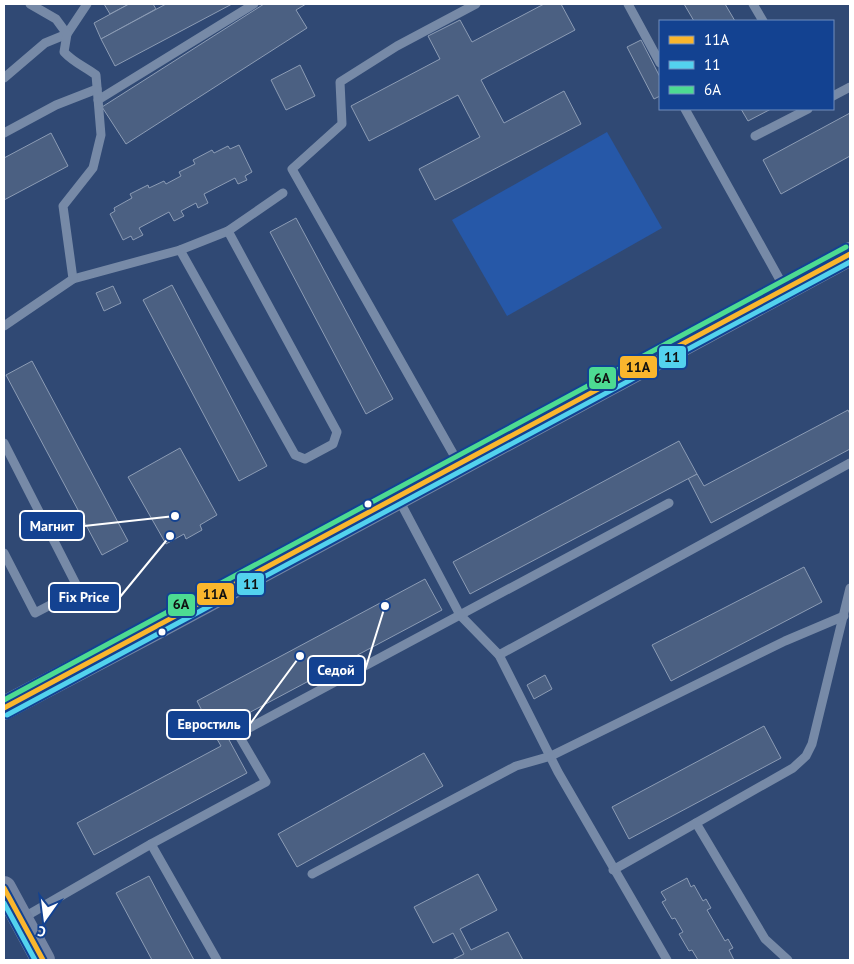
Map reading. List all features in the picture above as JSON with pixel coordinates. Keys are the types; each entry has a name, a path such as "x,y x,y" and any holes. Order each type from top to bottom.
{"main road":[{"path":"4,708 850,254"},
{"path":"4,888 42,960"}],"lane":[{"path":"30,4 56,19 67,34"},
{"path":"73,279 63,206 93,168 101,135 96,75 82,64 72,61 64,52 67,34 87,4"},
{"path":"98,100 254,4"},
{"path":"459,464 292,169 342,124 340,82 397,46 476,4"},
{"path":"628,4 659,61"},
{"path":"753,4 762,20"},
{"path":"4,78 45,43 67,34"},
{"path":"834,95 850,87"},
{"path":"4,133 56,105 97,89"},
{"path":"686,110 785,289"},
{"path":"754,136 806,110"},
{"path":"4,326 73,279 180,250 228,231 283,194"},
{"path":"180,250 295,455 305,460 333,444 337,432 228,231"},
{"path":"4,442 79,590 35,614 4,553"},
{"path":"499,655 850,463"},
{"path":"398,498 460,614 499,655 558,772 667,960"},
{"path":"20,919 151,844 266,782 238,734 669,503"},
{"path":"614,870 794,768 806,756 812,744 850,588"},
{"path":"312,874 516,766 551,756 786,641 844,616"},
{"path":"696,823 766,939 788,960"},
{"path":"151,844 217,960"}],"shaded area":[{"path":"607,132 662,228 507,316 452,220"}],"building":[{"path":"104,4 129,4 110,14"},
{"path":"129,4 153,4 156,9 101,39 94,23"},
{"path":"166,4 232,4 115,66 101,39"},
{"path":"264,4 306,4 296,10 307,28 126,144 102,107"},
{"path":"544,4 561,4 575,30 481,80 504,123 564,91 581,124 435,200 419,169 480,137 458,95 369,141 351,106 440,59 428,36 460,20 472,42"},
{"path":"684,4 725,4 734,20 693,20"},
{"path":"641,40 659,75 659,96 654,99 627,47"},
{"path":"300,65 315,96 286,110 271,80"},
{"path":"742,110 769,110 748,121"},
{"path":"850,113 850,156 781,194 763,160"},
{"path":"51,133 68,166 4,200 4,158"},
{"path":"239,145 252,172 245,176 247,180 238,184 235,178 204,194 208,203 198,208 196,203 181,211 184,216 174,221 169,212 139,228 143,235 133,240 131,236 123,240 110,214 115,211 114,208 132,198 130,194 148,185 149,188 164,181 166,184 181,176 179,172 195,164 193,160 212,150 214,153 228,146 230,149"},
{"path":"296,218 393,399 366,414 270,232"},
{"path":"172,285 267,466 239,481 143,300"},
{"path":"113,286 121,303 104,311 96,293"},
{"path":"32,361 128,541 102,555 6,375"},
{"path":"848,410 850,414 850,449 711,523 688,478 697,474 704,486"},
{"path":"679,441 697,474 470,594 453,562"},
{"path":"180,448 217,515 200,525 202,530 186,539 184,534 166,544 128,477"},
{"path":"804,567 822,602 671,681 652,645"},
{"path":"425,579 442,610 213,732 197,701"},
{"path":"545,675 552,689 534,699 527,685"},
{"path":"764,726 781,758 629,839 612,807"},
{"path":"222,727 247,773 94,855 77,823 221,746 213,732"},
{"path":"424,753 443,786 297,867 278,834"},
{"path":"478,874 497,910 460,929 471,950 508,932 523,960 452,960 464,954 453,933 433,943 414,907"},
{"path":"149,876 194,960 152,960 116,893"},
{"path":"687,878 691,887 694,885 703,901 706,899 711,908 707,910 725,941 728,939 733,948 729,950 734,960 698,960 692,950 689,951 679,934 683,932 675,918 672,919 662,902 666,900 661,892"}],"transit line":[{"name":"6А","path":"4,700 846,247"},
{"name":"11А","path":"4,708 850,254"},
{"name":"11","path":"7,715 850,262"},
{"name":"11А","path":"4,888 43,960"},
{"name":"11","path":"4,903 35,960"}],"place":[{"name":"Магнит","path":"175,516"},
{"name":"Fix Price","path":"170,536"},
{"name":"Седой","path":"385,606"},
{"name":"Евростиль","path":"300,656"}]}
